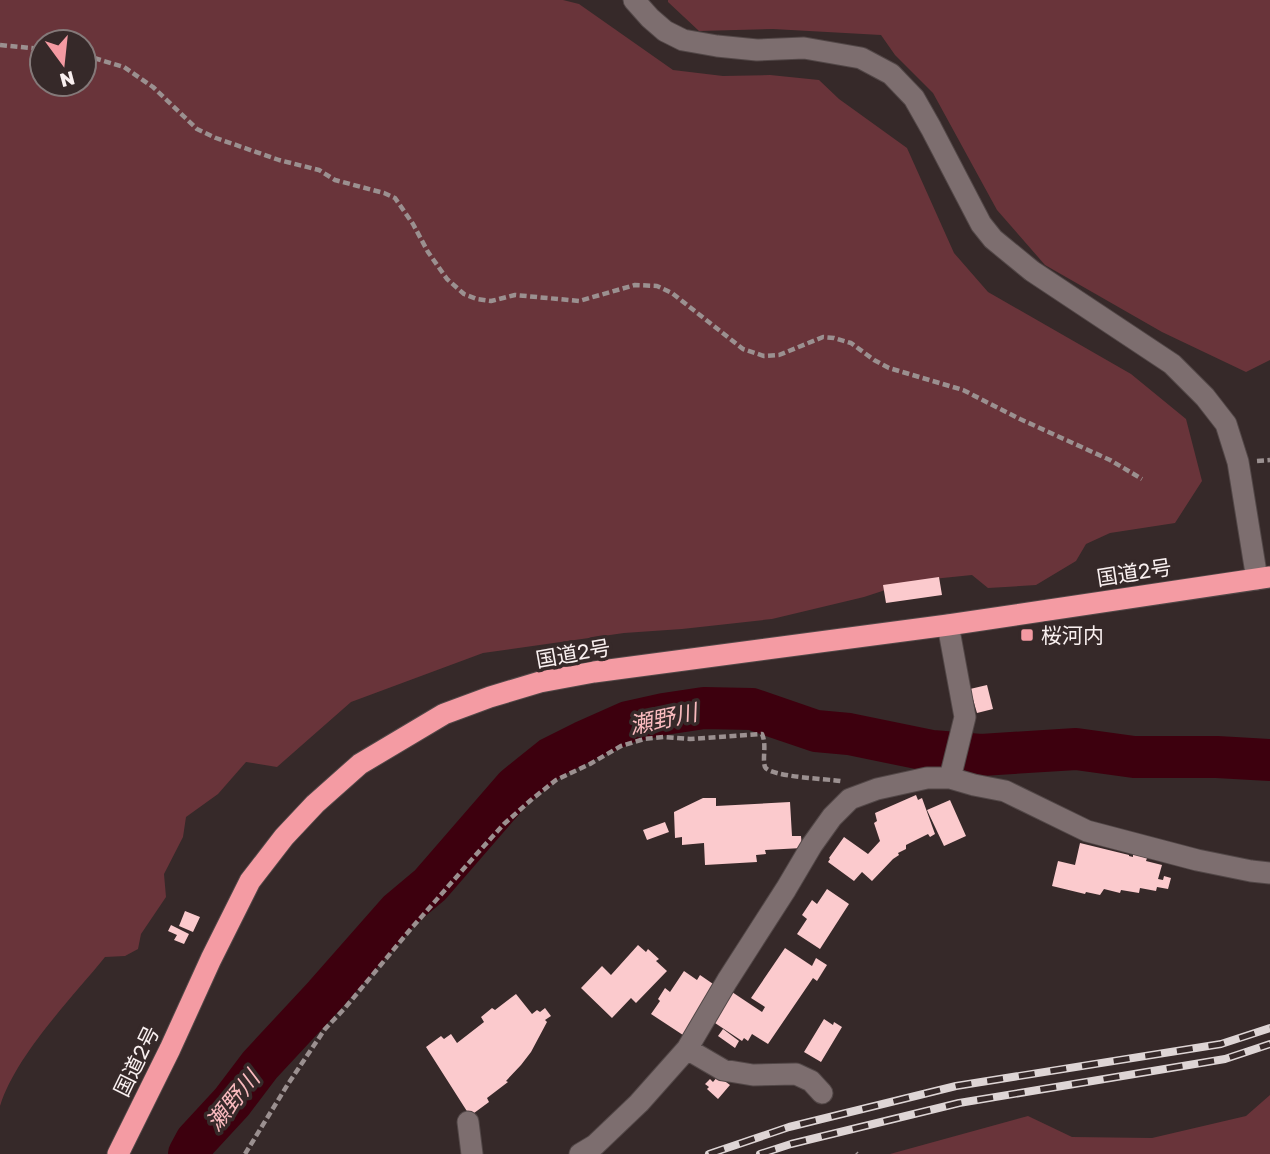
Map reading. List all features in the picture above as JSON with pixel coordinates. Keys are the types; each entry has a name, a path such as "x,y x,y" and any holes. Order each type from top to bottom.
{"highway":[{"name":"国道2号","path":"118,1154 250,881 284,837 315,804 360,764 444,714 540,681 948,625 1263,578"}],"street":[{"path":"634,0 665,31 683,40 757,50 804,48 860,58 891,74 914,98 981,224 993,239 1032,271 1172,364 1205,397 1226,424 1238,462 1263,578"},
{"path":"948,625 965,717 952,771"},
{"path":"580,1154 595,1145 639,1103 687,1049 811,845 850,799 877,789 952,771 974,785 1004,791 1087,831 1197,860 1251,872 1270,873"},
{"path":"687,1049 723,1070 753,1074 796,1074 811,1081 822,1093"},
{"path":"468,1122 472,1154"}],"path":[{"path":"0,45 28,48"},
{"path":"98,60 124,68 153,87 197,129 216,138 319,170 335,180 395,198 447,279 464,294 491,301 515,295 579,301 635,285 657,286 672,293 743,349 764,356 779,355 823,337 850,343 889,368 963,390 1110,460 1142,479"},
{"path":"245,1154 325,1029 504,824 556,780 621,746 644,739 762,734 765,741 765,767 768,771 854,783 866,793"}],"shaded area":[{"path":"0,0 563,0 579,4 673,70 723,76 770,75 819,80 839,99 907,148 954,253 988,292 1131,374 1186,419 1202,481 1175,523 1110,533 1086,544 1076,561 1036,585 988,588 972,575 913,581 864,597 772,619 624,633 483,653 351,702 277,767 246,762 218,794 186,817 183,837 164,874 166,897 141,934 138,949 125,956 105,957 31,1048 0,1106"},
{"path":"668,0 1270,0 1270,360 1246,372 1162,332 1045,265 997,210 933,93 895,55 881,35 773,29 699,31"},
{"path":"1270,1095 1270,1154 890,1154 1028,1116 1072,1137 1152,1138 1246,1116"}],"building":[{"path":"939,577 942,595 886,603 883,585"},
{"path":"987,685 993,709 977,713 970,689"},
{"path":"916,795 918,800 922,798 935,834 930,837 928,834 906,845 906,849 898,853 872,881 862,872 854,881 828,862 844,837 868,854 880,841 874,823 877,821 875,813"},
{"path":"703,798 716,798 716,806 790,802 792,836 801,836 802,848 765,850 766,854 756,855 757,862 705,865 704,843 682,845 682,837 675,838 674,812"},
{"path":"950,800 966,836 944,846 927,810"},
{"path":"665,822 669,832 647,840 643,830"},
{"path":"1080,843 1133,857 1133,854 1162,865 1158,879 1163,880 1164,876 1171,878 1168,889 1157,887 1156,891 1140,888 1139,893 1121,890 1120,893 1104,889 1100,895 1052,886 1058,861 1075,865"},
{"path":"827,889 849,904 820,949 797,934 807,919 802,915 812,900 817,904"},
{"path":"185,911 200,917 193,932 179,926"},
{"path":"171,925 189,934 184,944 174,940 177,935 168,931"},
{"path":"638,945 646,952 648,949 667,971 636,1003 631,998 612,1018 581,988 602,966 611,975"},
{"path":"785,948 812,966 816,958 827,965 817,981 813,978 768,1044 752,1034 748,1041 744,1038 742,1041 712,1021 732,992 762,1012 765,1007 751,998"},
{"path":"684,971 697,980 700,975 716,986 686,1037 651,1014 665,988 670,992"},
{"path":"516,994 532,1014 545,1008 551,1016 545,1020 547,1022 531,1052 506,1081 508,1082 487,1098 489,1102 470,1116 426,1047 441,1036 444,1039 451,1034 457,1043 484,1022 481,1017"},
{"path":"824,1019 842,1027 821,1062 804,1052"},
{"path":"723,1029 739,1041 735,1048 718,1036"},
{"path":"718,1076 730,1085 718,1099 705,1084 710,1079 713,1082"}],"waterway":[{"name":"瀬野川","path":"189,1154 196,1141 232,1102 260,1065 399,911 430,885 515,787 551,758 628,722 704,708 752,709 816,731 849,734 932,751 981,755 1076,749 1134,757 1270,760"}],"railway":[{"path":"709,1154 789,1127 956,1086 1221,1044 1270,1028"},
{"path":"760,1154 959,1103 1225,1059 1270,1044"}],"place":[{"name":"桜河内","path":"1027,635"}]}
